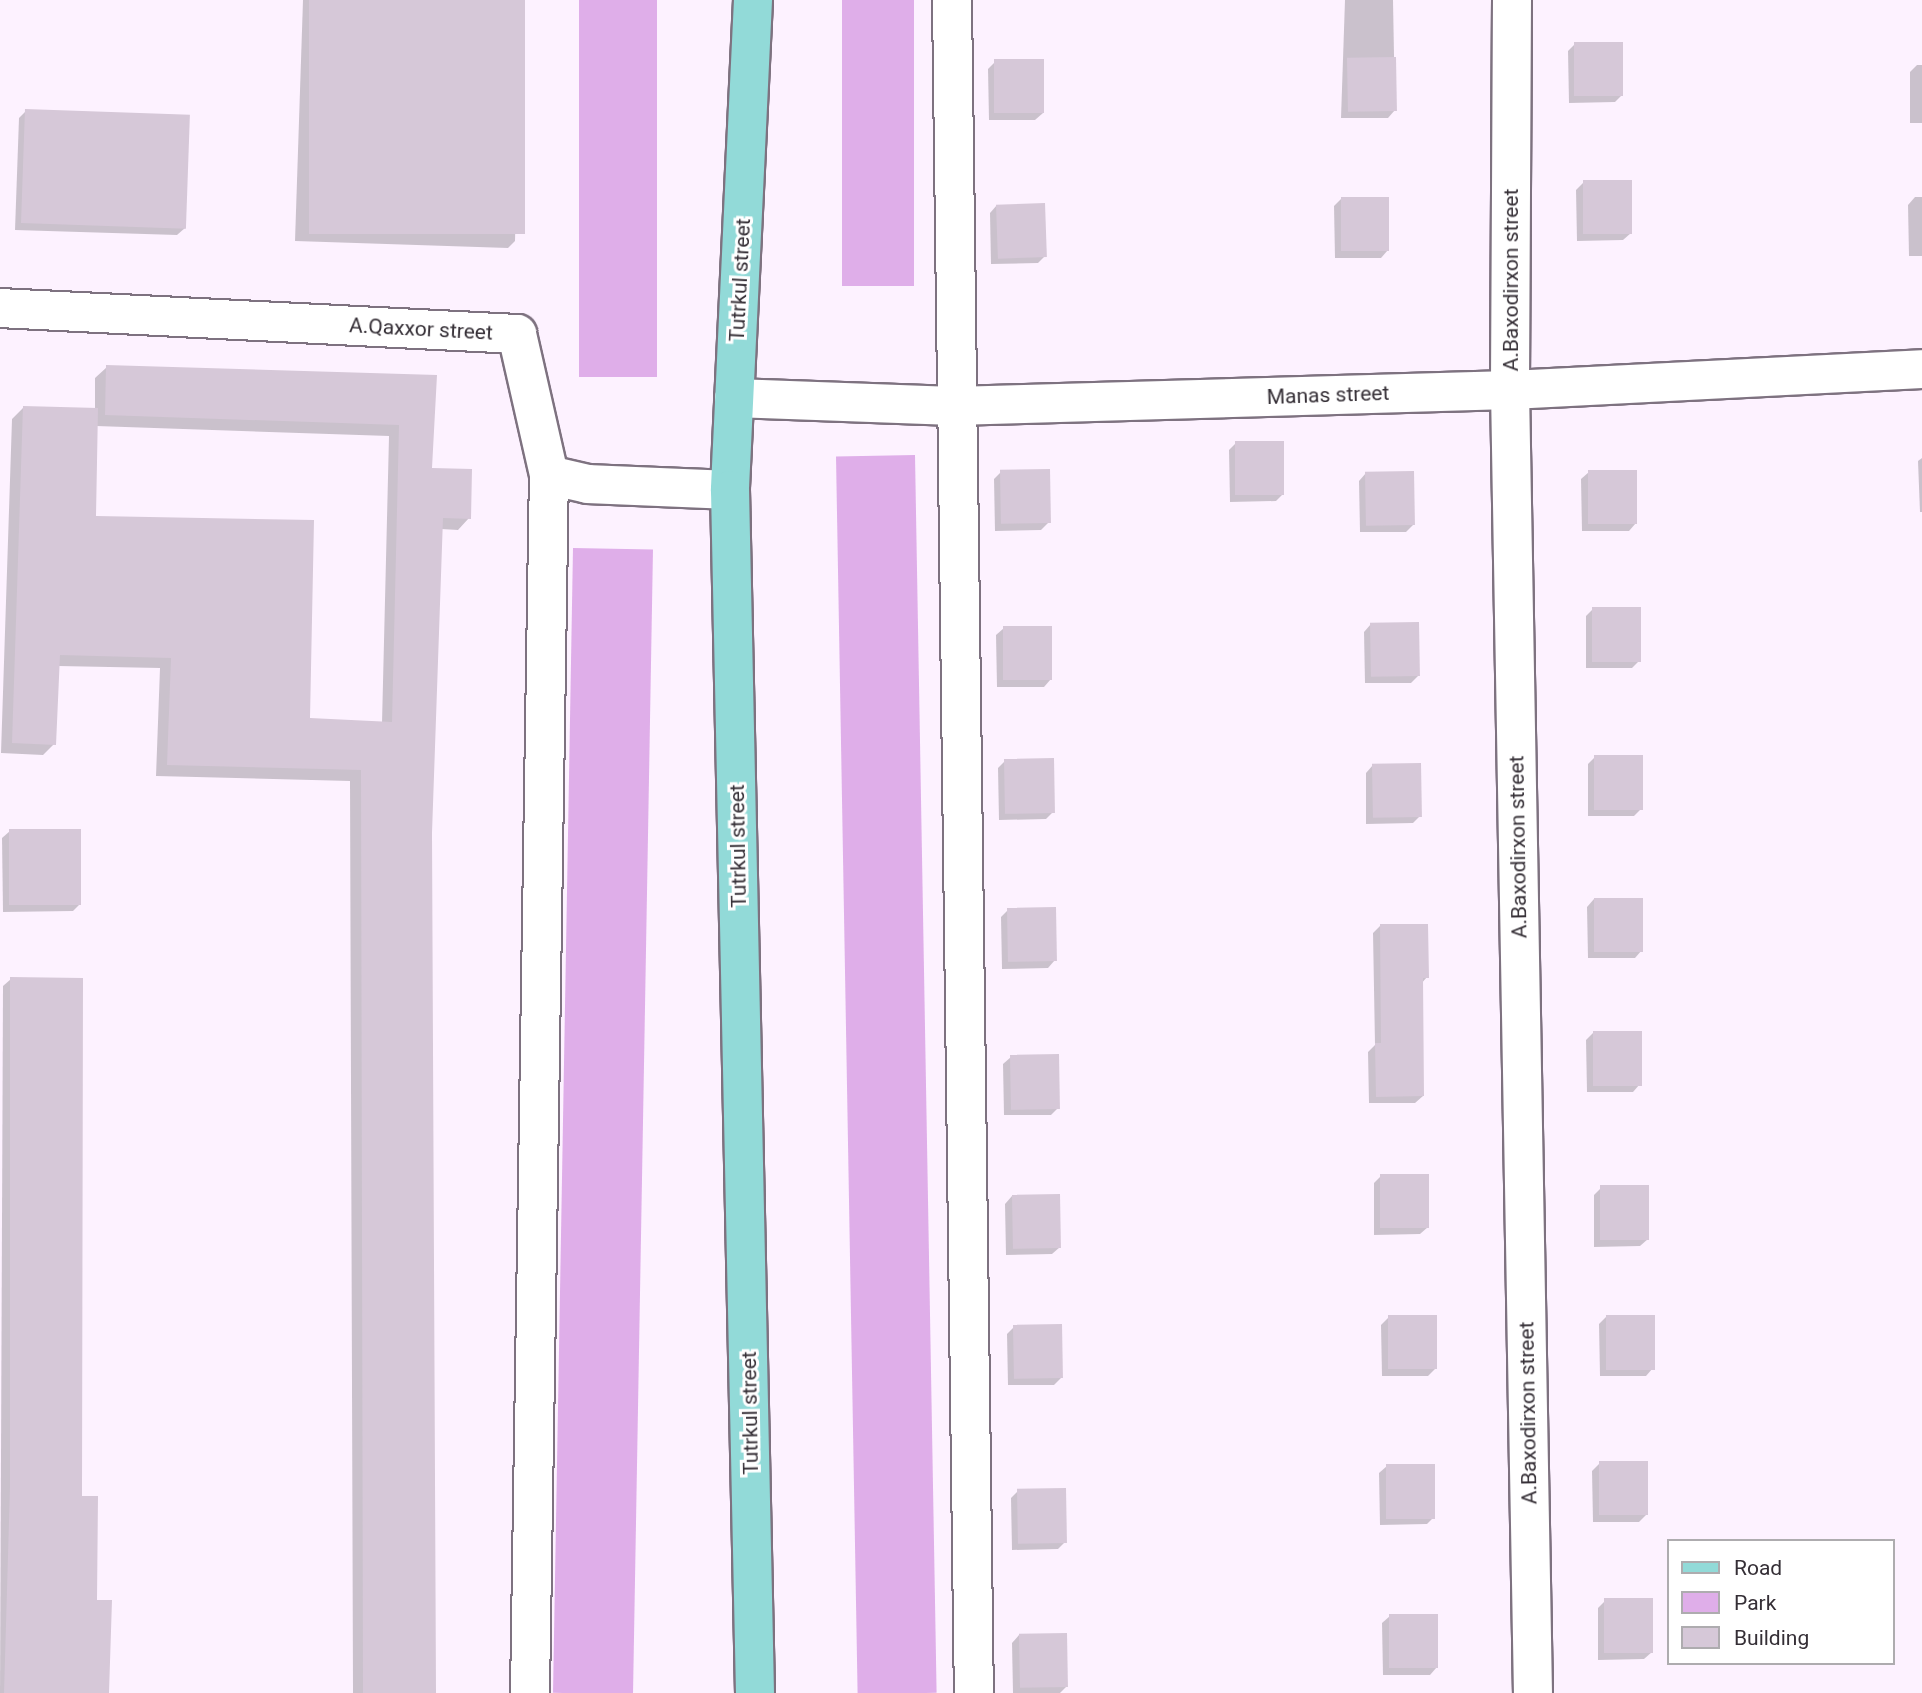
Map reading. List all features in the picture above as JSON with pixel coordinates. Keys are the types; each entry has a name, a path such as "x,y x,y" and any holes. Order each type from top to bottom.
{"main road":[{"name":"Tutrkul street","path":"753,0 730,490 755,1693"}],"street":[{"path":"952,0 954,406 974,1693"},
{"name":"A.Baxodirxon street","path":"1513,0 1510,390 1533,1693"},
{"name":"A.Qaxxor street","path":"0,308 517,334 549,475"},
{"name":"Manas street","path":"734,398 954,406 1510,390 1922,369"},
{"path":"530,1693 549,475 588,484 730,490"}],"green space":[{"path":"579,0 657,0 657,377 579,377"},
{"path":"842,0 914,0 914,286 842,286"},
{"path":"915,455 937,1693 858,1693 836,456"},
{"path":"573,548 653,549 633,1693 553,1693"}],"building":[{"path":"309,0 525,0 525,234 309,234"},
{"path":"1574,42 1623,42 1623,96 1574,96"},
{"path":"1396,57 1397,111 1348,112 1347,58"},
{"path":"994,59 1044,59 1044,113 994,113"},
{"path":"25,109 190,115 186,229 21,223"},
{"path":"1583,180 1632,180 1632,234 1583,234"},
{"path":"1341,197 1389,197 1389,251 1341,251"},
{"path":"1045,203 1047,257 998,259 996,205"},
{"path":"106,365 437,375 432,468 472,469 471,519 443,518 432,833 436,1693 363,1693 361,770 167,765 171,658 60,655 56,745 12,743 23,406 98,408 96,516 314,520 310,718 392,722 399,425 105,415"},
{"path":"1235,441 1284,441 1284,495 1235,495"},
{"path":"1050,469 1051,523 1001,524 1000,470"},
{"path":"1588,470 1637,470 1637,524 1588,524"},
{"path":"1414,471 1415,525 1366,526 1365,472"},
{"path":"1592,607 1641,607 1641,662 1592,662"},
{"path":"1419,622 1420,676 1371,677 1370,623"},
{"path":"1003,626 1052,626 1052,680 1003,680"},
{"path":"1594,755 1643,755 1643,810 1594,810"},
{"path":"1054,758 1055,813 1005,814 1004,759"},
{"path":"1421,763 1422,817 1373,818 1372,764"},
{"path":"9,829 81,829 81,905 9,905"},
{"path":"1594,898 1643,898 1643,952 1594,952"},
{"path":"1056,907 1057,961 1008,962 1007,908"},
{"path":"1380,924 1428,924 1429,978 1423,978 1424,1096 1376,1097 1375,1043 1381,1043"},
{"path":"10,977 83,978 82,1496 98,1496 97,1600 112,1600 109,1693 4,1693 10,1487"},
{"path":"1593,1031 1642,1031 1642,1086 1593,1086"},
{"path":"1059,1054 1060,1109 1011,1110 1010,1055"},
{"path":"1380,1174 1429,1174 1429,1228 1380,1228"},
{"path":"1600,1185 1649,1185 1649,1240 1600,1240"},
{"path":"1060,1194 1061,1248 1013,1249 1012,1195"},
{"path":"1388,1315 1437,1315 1437,1369 1388,1369"},
{"path":"1606,1315 1655,1315 1655,1370 1606,1370"},
{"path":"1062,1324 1063,1378 1014,1379 1013,1325"},
{"path":"1599,1461 1648,1461 1648,1515 1599,1515"},
{"path":"1386,1464 1435,1464 1435,1519 1386,1519"},
{"path":"1066,1488 1067,1543 1018,1544 1017,1489"},
{"path":"1604,1598 1653,1598 1653,1653 1604,1653"},
{"path":"1389,1614 1438,1614 1438,1668 1389,1668"},
{"path":"1067,1633 1068,1687 1020,1688 1019,1634"}]}
